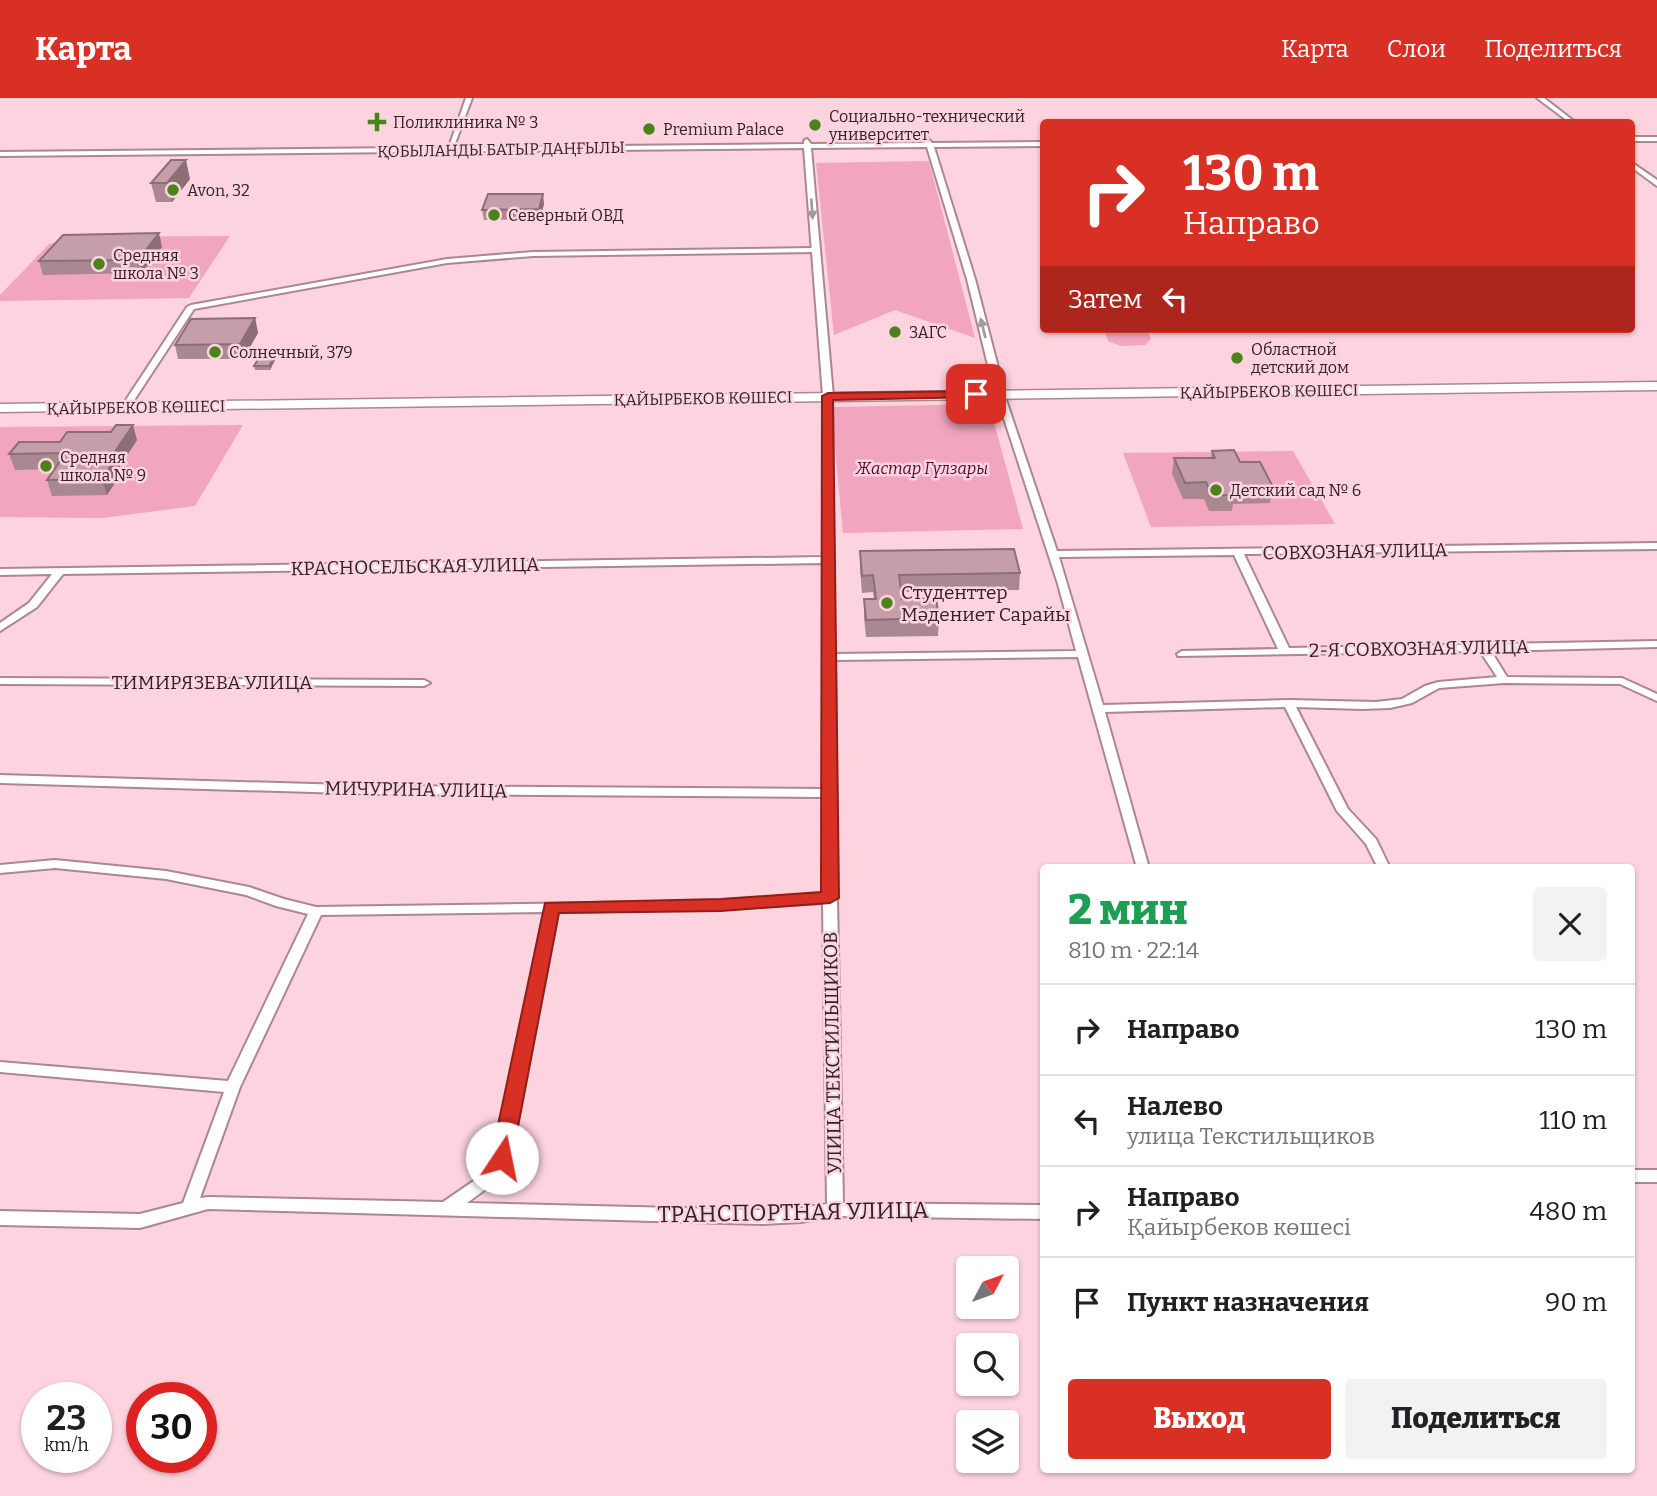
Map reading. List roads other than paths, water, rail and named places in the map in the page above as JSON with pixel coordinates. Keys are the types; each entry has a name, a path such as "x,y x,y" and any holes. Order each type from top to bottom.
{"main road":[{"name":"ҚАЙЫРБЕКОВ КӨШЕСІ","path":"0,408 1657,386"}],"street":[{"path":"451,147 469,98"},
{"path":"1540,98 1568,119"},
{"path":"1635,139 1657,139"},
{"name":"ҚОБЫЛАНДЫ БАТЫР ДАҢҒЫЛЫ","path":"0,151 1040,141"},
{"path":"928,143 971,279 1000,394 1053,554 1142,864"},
{"name":"УЛИЦА ТЕКСТИЛЬЩИКОВ","path":"807,144 828,396 830,898 835,1209"},
{"path":"1635,167 1657,184"},
{"path":"126,406 191,307 482,257 814,250"},
{"name":"СОВХОЗНАЯ УЛИЦА","path":"1053,554 1657,546"},
{"path":"1238,553 1284,650"},
{"name":"КРАСНОСЕЛЬСКАЯ УЛИЦА","path":"0,572 829,560"},
{"path":"0,628 33,605 59,572"},
{"name":"2-Я СОВХОЗНАЯ УЛИЦА","path":"1182,654 1657,644"},
{"path":"1483,647 1504,680"},
{"path":"830,657 1082,654"},
{"path":"1097,709 1289,703 1385,704 1407,702 1429,687 1438,685 1504,680 1622,681 1657,698"},
{"name":"ТИМИРЯЗЕВА УЛИЦА","path":"0,681 424,683"},
{"path":"1289,703 1343,811 1372,842 1382,864"},
{"name":"МИЧУРИНА УЛИЦА","path":"0,779 380,790 831,793"},
{"path":"0,869 55,864 166,875 249,891 281,903 316,911 721,905 830,898"},
{"path":"449,1207 484,1182 502,1158 551,908"},
{"path":"189,1208 233,1087 316,911"},
{"path":"0,1067 233,1087"},
{"path":"1635,1177 1657,1176"},
{"name":"ТРАНСПОРТНАЯ УЛИЦА","path":"0,1218 140,1221 208,1203 762,1217 801,1215 835,1209 1040,1212"}],"place":[{"name":"Поликлиника № 3","path":"377,122"},
{"name":"Социально-технический университет","path":"815,125"},
{"name":"Premium Palace","path":"649,129"},
{"name":"Avon, 32","path":"173,190"},
{"name":"Северный ОВД","path":"494,215"},
{"name":"Средняя школа № 3","path":"99,264"},
{"name":"ЗАГС","path":"895,332"},
{"name":"Солнечный, 379","path":"215,352"},
{"name":"Областной детский дом","path":"1237,358"},
{"name":"Средняя школа № 9","path":"46,466"},
{"name":"Детский сад № 6","path":"1216,490"},
{"name":"Студенттер Мәдениет Сарайы","path":"887,603"}],"park label":[{"name":"Жастар Гүлзары","path":"922,468"}]}
